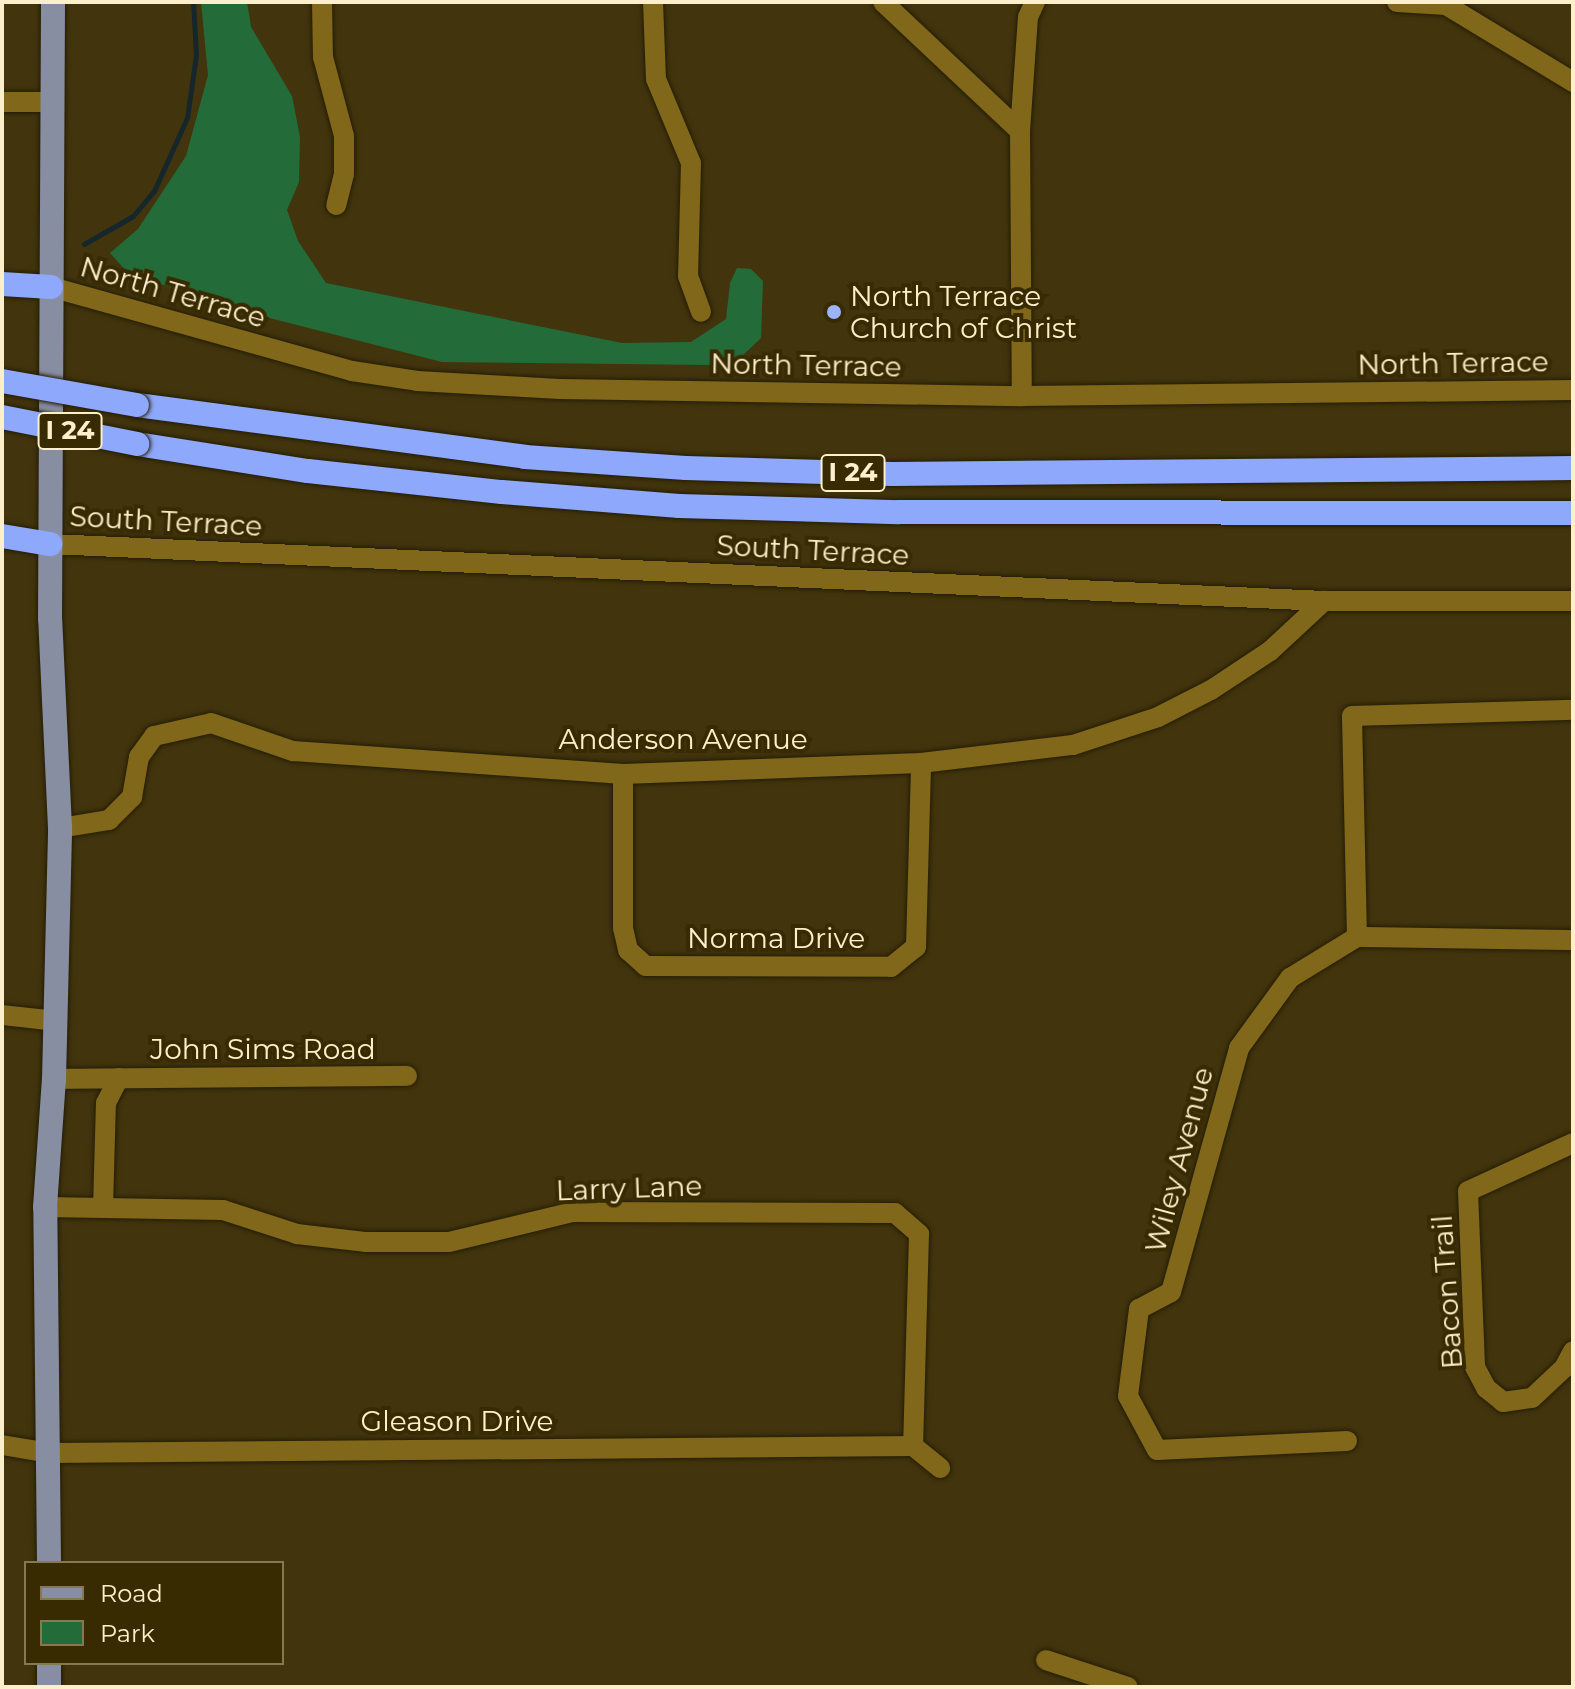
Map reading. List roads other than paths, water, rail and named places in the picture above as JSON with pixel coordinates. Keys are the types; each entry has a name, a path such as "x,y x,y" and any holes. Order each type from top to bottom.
{"highway":[{"path":"2,284 51,287"},
{"name":"I 24","path":"2,381 137,405 525,457 686,468 907,474 1573,468"},
{"name":"I 24","path":"2,417 137,444 308,471 502,492 679,506 899,512 1573,513"},
{"path":"2,536 50,544"}],"main road":[{"path":"49,1561 45,1207 54,1079 60,828 50,544 53,2"},
{"path":"49,1665 49,1687"}],"street":[{"path":"322,2 323,57 344,136 344,174 336,205"},
{"path":"653,2 656,79 691,163 688,276 701,312"},
{"path":"883,2 1020,131"},
{"path":"1022,396 1020,131 1028,17 1035,2"},
{"path":"1397,2 1446,5 1573,82"},
{"path":"2,102 53,102"},
{"name":"North Terrace","path":"51,287 352,371 417,381 576,389 1022,396 1573,390"},
{"name":"South Terrace","path":"50,544 1324,601 1573,601"},
{"name":"Anderson Avenue","path":"60,828 109,820 132,797 139,757 154,736 211,723 293,751 623,774 921,763 1073,745 1158,717 1211,690 1270,651 1324,601"},
{"path":"1573,710 1352,716 1357,937 1573,940"},
{"name":"Norma Drive","path":"623,774 623,928 628,950 646,966 891,967 916,947 921,763"},
{"name":"Wiley Avenue","path":"1347,1441 1157,1450 1128,1396 1139,1309 1171,1292 1239,1048 1290,978 1357,937"},
{"path":"2,1015 56,1021"},
{"name":"John Sims Road","path":"54,1079 407,1076"},
{"name":"John Sims Road","path":"103,1208 106,1103 119,1078"},
{"name":"Bacon Trail","path":"1573,1143 1468,1191 1475,1367 1486,1388 1503,1402 1532,1398 1564,1368 1573,1351"},
{"name":"Larry Lane","path":"45,1207 223,1210 297,1234 365,1242 449,1242 573,1212 895,1213 919,1234 913,1446"},
{"name":"Gleason Drive","path":"2,1445 50,1453 913,1446"},
{"path":"913,1446 940,1468"},
{"path":"1046,1660 1103,1682 1128,1687"}],"waterway":[{"path":"84,244 133,216 154,191 187,118 196,55 193,2"}],"place":[{"name":"North Terrace Church of Christ","path":"834,312"}]}
